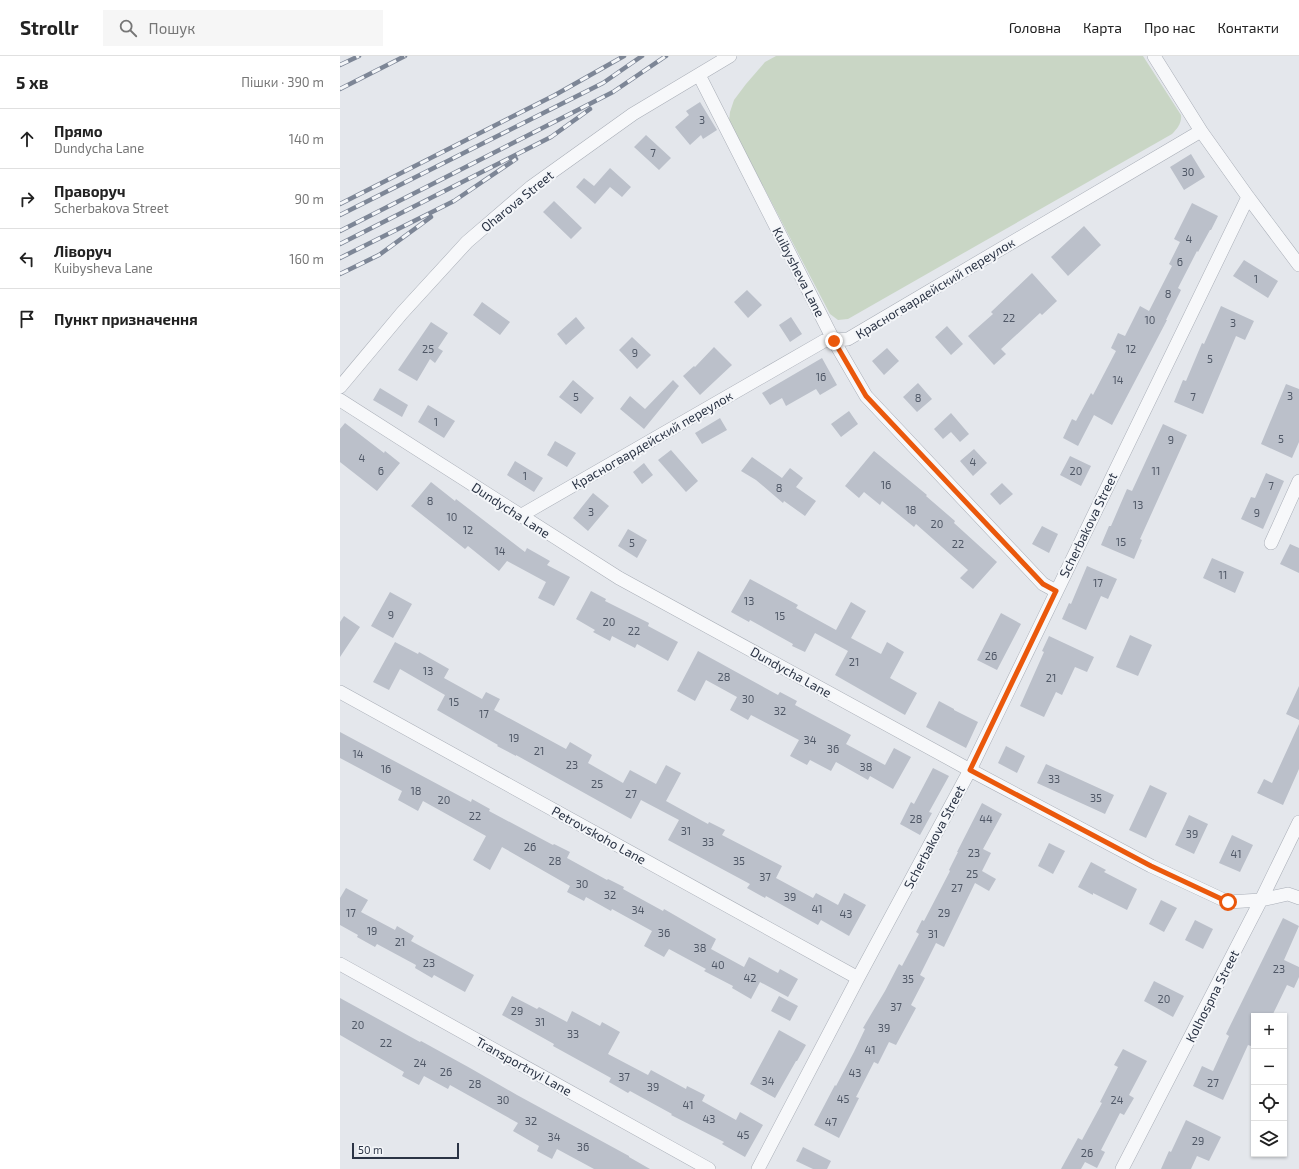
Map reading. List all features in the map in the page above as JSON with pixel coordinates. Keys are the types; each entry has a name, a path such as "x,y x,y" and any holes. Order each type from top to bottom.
{"street":[{"name":"Oharova Street","path":"340,387 402,313 467,242 538,182 633,114 730,56"},
{"path":"1154,56 1200,131 1248,198 1299,265"},
{"name":"Kuibysheva Lane","path":"699,75 834,341 866,396 1043,584 1056,591"},
{"name":"Красногвардейский переулок","path":"520,516 824,341 848,339 1200,131"},
{"name":"Scherbakova Street","path":"758,1169 858,978 970,770 1248,198"},
{"name":"Dundycha Lane","path":"340,400 619,578 970,770 1151,866 1228,902 1261,900 1288,894 1299,898"},
{"path":"1271,543 1299,481"},
{"name":"Petrovskoho Lane","path":"340,692 858,978"},
{"name":"Kolhospna Street","path":"1122,1169 1261,900 1299,822"},
{"name":"Transportnyi Lane","path":"340,964 709,1169"}],"green space":[{"path":"776,56 1143,56 1181,115 1181,121 1172,134 848,319 838,320 830,314 729,121 734,100 765,62"}],"building":[{"path":"700,102 717,130 703,139 701,135 690,145 675,127 689,115 686,111"},
{"path":"646,135 671,158 659,170 634,147"},
{"path":"1191,154 1205,177 1184,190 1170,167"},
{"path":"610,168 631,187 622,197 610,187 595,204 576,187 584,178 594,186"},
{"path":"554,201 582,228 571,239 543,212"},
{"path":"1192,203 1218,216 1198,252 1197,251 1178,288 1181,290 1167,320 1112,425 1094,415 1078,446 1063,438 1072,419 1076,421 1091,393 1093,395 1116,351 1111,348 1118,333 1125,336 1140,306 1149,311 1172,266 1169,264 1180,242 1174,239"},
{"path":"1084,226 1101,245 1068,276 1051,257"},
{"path":"1244,260 1278,281 1268,298 1233,276"},
{"path":"1032,273 1057,301 1042,315 1040,313 1001,349 1006,354 994,365 968,336 993,314 991,312"},
{"path":"747,290 762,305 748,318 734,302"},
{"path":"482,302 510,322 500,335 473,315"},
{"path":"1221,306 1254,321 1245,340 1236,336 1203,414 1174,402 1183,380 1186,381 1202,343 1204,344"},
{"path":"576,317 585,328 566,345 557,334"},
{"path":"791,317 802,334 790,342 779,325"},
{"path":"431,322 448,333 438,348 443,351 435,363 430,359 417,381 398,370"},
{"path":"947,326 963,344 951,355 935,337"},
{"path":"632,337 651,355 637,369 619,350"},
{"path":"714,347 732,365 700,395 683,376 694,366 695,367"},
{"path":"887,348 899,361 884,375 872,361"},
{"path":"822,358 837,385 820,395 816,389 786,406 782,398 770,405 762,393"},
{"path":"573,380 594,398 581,414 559,397"},
{"path":"673,380 679,386 644,429 620,409 630,396 645,409"},
{"path":"918,383 932,399 917,412 903,397"},
{"path":"1286,384 1299,389 1299,442 1292,458 1261,444"},
{"path":"380,388 408,405 402,417 373,400"},
{"path":"428,405 455,421 444,438 418,422"},
{"path":"849,411 858,424 841,437 831,424"},
{"path":"951,413 969,434 960,442 951,432 943,439 934,429"},
{"path":"720,418 727,430 702,444 695,433"},
{"path":"345,423 384,453 385,451 400,463 377,491 340,462 340,429"},
{"path":"1163,424 1187,435 1140,539 1142,540 1134,559 1101,545 1127,489 1132,491"},
{"path":"555,441 576,453 567,467 547,455"},
{"path":"974,449 987,463 973,476 960,461"},
{"path":"671,450 698,481 686,492 658,460"},
{"path":"874,451 927,495 926,496 955,521 954,523 997,562 973,589 960,578 968,570 916,524 914,527 882,501 880,505 864,492 859,498 845,486"},
{"path":"1070,456 1091,466 1081,486 1060,475"},
{"path":"752,457 782,478 790,468 803,478 796,487 816,501 805,516 784,501 783,503 756,480 741,471"},
{"path":"515,461 543,478 534,492 507,475"},
{"path":"644,463 653,475 642,484 633,472"},
{"path":"1266,473 1284,481 1263,529 1241,519 1251,497 1255,498"},
{"path":"431,482 455,501 456,499 525,552 527,548 550,561 547,565 570,577 554,606 538,598 546,582 507,561 499,571 468,546 465,549 411,506"},
{"path":"1002,483 1013,494 1000,505 990,494"},
{"path":"593,493 609,506 588,531 573,518"},
{"path":"1042,526 1058,534 1049,553 1032,544"},
{"path":"628,529 647,540 637,558 618,546"},
{"path":"1290,544 1299,548 1299,573 1280,564"},
{"path":"1212,558 1244,572 1235,593 1203,578"},
{"path":"1087,566 1117,579 1108,599 1101,596 1086,630 1062,619 1069,603 1071,604"},
{"path":"750,579 798,605 796,608 836,630 851,602 866,611 851,638 881,654 887,642 904,652 890,678 917,693 905,715 835,675 848,651 815,633 805,652 792,646 793,644 750,620 749,622 731,612"},
{"path":"591,591 606,599 605,601 649,623 648,626 678,642 668,661 637,644 635,648 612,636 610,641 593,632 595,630 576,619"},
{"path":"390,592 412,604 393,638 371,626"},
{"path":"1001,613 1021,624 997,670 977,660"},
{"path":"344,616 360,627 340,657 340,622"},
{"path":"1130,635 1152,645 1138,676 1116,667"},
{"path":"1049,636 1094,657 1087,672 1075,667 1062,695 1056,692 1044,717 1020,706 1044,652 1042,651"},
{"path":"395,642 418,654 419,652 449,669 444,678 482,699 486,692 500,699 494,710 566,749 570,742 592,755 588,763 623,783 630,770 656,784 666,765 681,773 666,801 708,824 709,822 725,830 722,835 782,866 776,878 813,898 816,893 838,905 844,893 866,905 849,936 821,920 818,925 766,896 765,898 747,888 750,884 668,840 679,820 641,800 631,819 497,746 498,745 437,710 445,695 400,669 389,690 373,682"},
{"path":"698,651 778,695 780,692 797,701 795,705 851,735 846,744 885,765 894,748 911,757 893,789 870,776 868,780 836,762 831,771 810,760 807,765 790,756 799,740 751,715 748,720 730,710 737,697 706,680 695,701 677,691"},
{"path":"1299,686 1299,720 1286,714"},
{"path":"939,701 978,722 966,748 926,727"},
{"path":"1299,724 1299,769 1283,805 1257,793 1264,779 1272,783"},
{"path":"340,732 471,802 472,799 490,809 489,811 553,845 554,844 570,852 567,858 607,880 608,879 624,887 623,889 663,911 664,909 716,939 711,949 744,967 749,957 778,973 780,969 798,979 788,997 760,982 751,999 732,988 733,986 704,971 706,969 669,949 664,957 644,946 652,931 612,909 611,911 586,897 584,901 567,892 570,886 502,847 490,870 473,860 486,836 423,801 418,811 398,800 402,791 340,758"},
{"path":"1006,746 1025,756 1017,773 998,763"},
{"path":"1046,764 1114,795 1105,814 1037,783"},
{"path":"933,768 949,776 929,812 932,813 920,835 900,824 911,802 914,804"},
{"path":"1150,785 1167,793 1146,838 1129,830"},
{"path":"982,803 1002,814 983,849 991,853 982,871 996,879 989,891 975,883 944,947 936,943 920,975 925,978 911,1005 916,1008 896,1045 889,1042 878,1064 874,1062 856,1097 859,1098 839,1138 814,1125 854,1052 865,1029 863,1028 899,964 902,966 919,934 916,932 922,920 924,921 950,871 949,870 957,852"},
{"path":"1189,815 1208,824 1194,854 1175,845"},
{"path":"1232,835 1253,845 1240,872 1219,863"},
{"path":"1049,843 1065,851 1053,874 1038,866"},
{"path":"1091,862 1106,870 1104,872 1137,889 1127,910 1078,887"},
{"path":"346,888 368,900 361,912 395,930 397,926 414,936 411,941 474,975 465,992 434,975 432,978 415,968 416,965 377,944 375,947 340,925 340,898"},
{"path":"1161,900 1177,908 1164,932 1149,924"},
{"path":"1283,918 1299,926 1284,960 1299,967 1299,977 1294,988 1287,985 1273,1013 1251,1013 1251,1046 1248,1045 1223,1100 1193,1086 1202,1066 1213,1071 1229,1036 1226,1034"},
{"path":"1195,920 1213,929 1203,949 1185,940"},
{"path":"1154,981 1184,996 1173,1017 1144,1001"},
{"path":"512,996 537,1009 539,1007 567,1022 572,1011 600,1026 602,1022 620,1032 608,1054 648,1075 651,1070 686,1089 687,1086 705,1095 702,1101 736,1120 740,1112 763,1125 745,1157 722,1144 724,1142 671,1115 672,1114 630,1091 628,1093 609,1082 611,1078 553,1046 554,1044 502,1015"},
{"path":"779,996 798,1006 790,1021 771,1011"},
{"path":"340,998 470,1068 650,1169 594,1169 557,1149 552,1159 537,1151 539,1146 513,1131 518,1123 450,1085 448,1089 424,1076 419,1085 402,1076 404,1072 340,1035"},
{"path":"779,1030 806,1045 775,1098 750,1084"},
{"path":"1123,1049 1147,1061 1129,1095 1134,1098 1124,1115 1120,1113 1101,1150 1105,1152 1097,1168 1085,1162 1081,1169 1061,1169 1078,1138 1082,1140 1102,1103 1100,1102 1118,1067 1114,1065"},
{"path":"1186,1120 1221,1137 1209,1161 1197,1156 1191,1169 1161,1169 1169,1151 1171,1152"},
{"path":"803,1147 831,1161 827,1169 813,1169 796,1161"}],"railway":[{"path":"340,65 359,56"},
{"path":"340,89 405,56"},
{"path":"340,204 555,95 624,56"},
{"path":"340,215 603,83 642,56"},
{"path":"340,231 613,92 666,56"},
{"path":"340,244 551,137 590,109"},
{"path":"340,258 454,201 516,159"},
{"path":"340,274 379,255 431,217"}],"route":[{"path":"834,341 866,396 1043,584 1056,591 970,770 1151,866 1228,902"}]}
